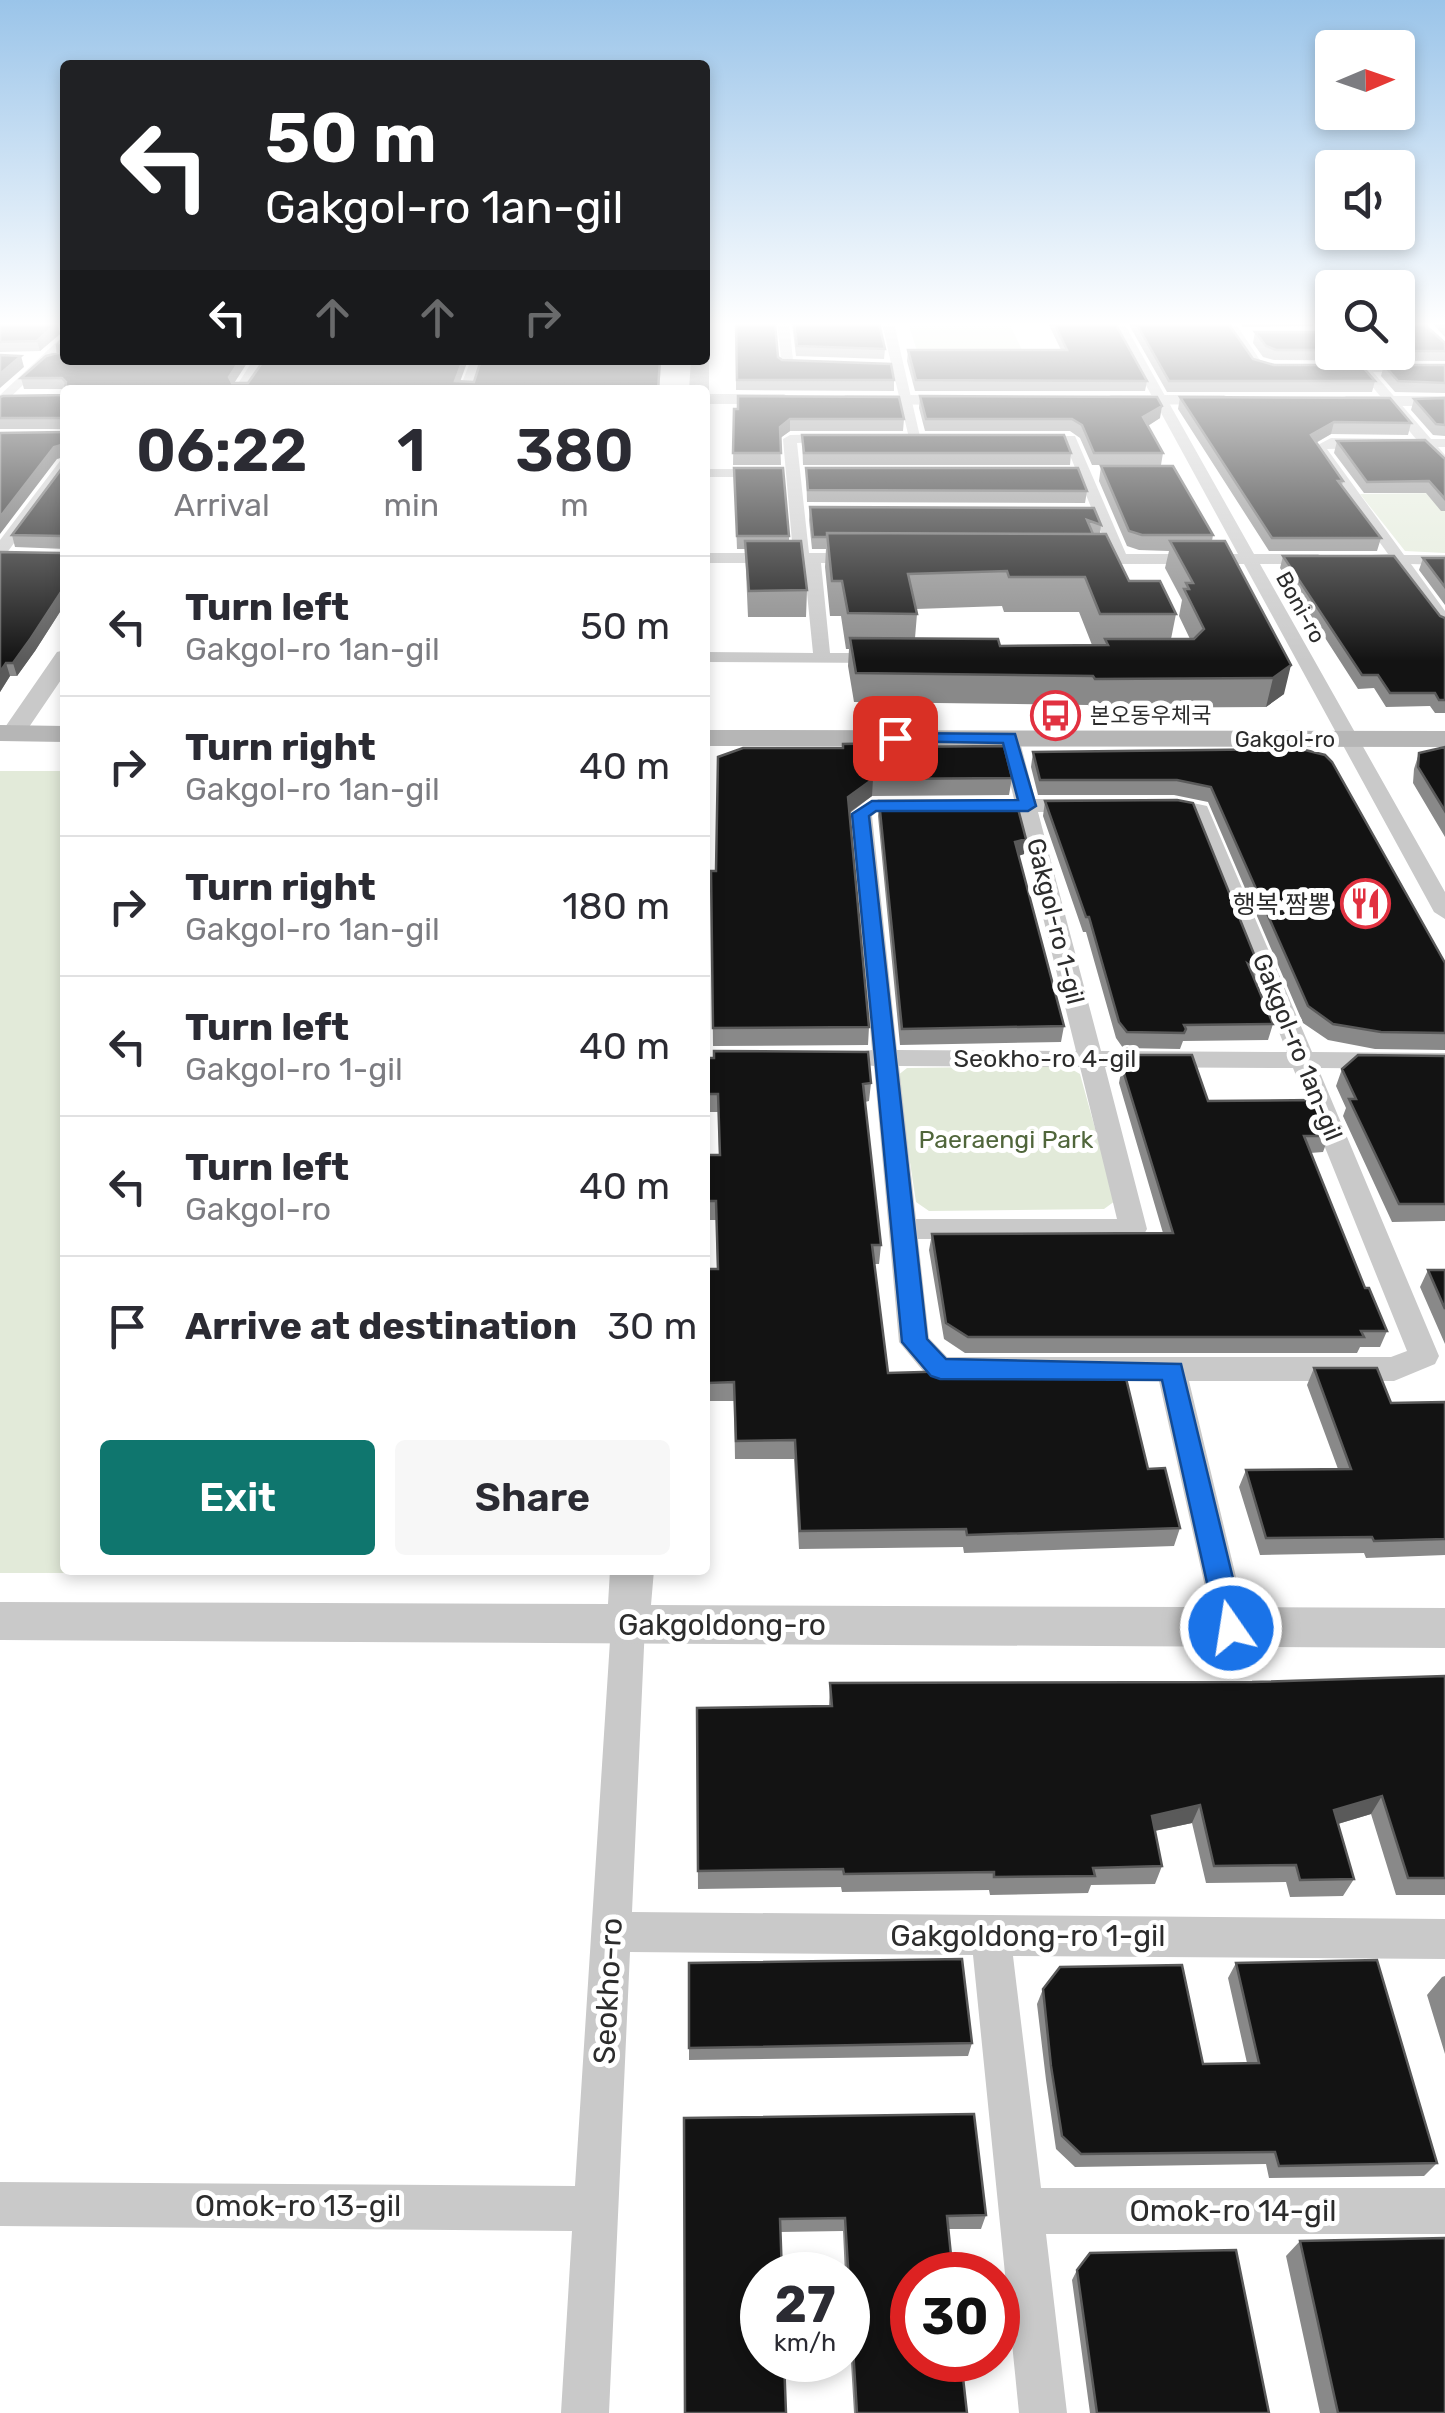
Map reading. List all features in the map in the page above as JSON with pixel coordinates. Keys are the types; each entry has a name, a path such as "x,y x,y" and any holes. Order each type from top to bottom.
{"main road":[{"path":"7,733 60,734"},
{"name":"Gakgol-ro","path":"710,738 1445,739"}],"street":[{"name":"Boni-ro","path":"1180,436 1445,912"},
{"path":"1422,436 1445,464"},
{"path":"822,658 797,512 790,438 862,438"},
{"path":"898,438 936,438"},
{"path":"1012,438 1070,439 1120,559"},
{"path":"1445,443 1331,442 1319,448 1445,624"},
{"path":"710,473 812,473"},
{"path":"1064,473 1103,473"},
{"path":"1182,473 1201,474"},
{"path":"5,554 60,474"},
{"path":"797,512 816,512"},
{"path":"1080,512 1099,512"},
{"path":"710,558 888,558"},
{"path":"1062,559 1120,559 1144,567 1248,559 1445,560"},
{"path":"710,657 898,658"},
{"path":"7,733 60,664"},
{"name":"Gakgol-ro 1-gil","path":"901,1229 1132,1229 1010,738"},
{"name":"Gakgol-ro 1an-gil","path":"1174,804 1200,810 1424,1356 1394,1370 940,1369 914,1342 860,814 872,806 1028,806 1174,804"},
{"name":"Seokho-ro 4-gil","path":"844,1058 1445,1061"},
{"path":"1172,1370 1231,1628"},
{"name":"Seokho-ro","path":"585,2413 632,1575"},
{"name":"Gakgoldong-ro","path":"0,1621 1445,1628"},
{"name":"Gakgoldong-ro 1-gil","path":"612,1932 1445,1939"},
{"path":"991,1936 1043,2413"},
{"name":"Omok-ro 13-gil","path":"0,2204 596,2208"},
{"name":"Omok-ro 14-gil","path":"1021,2211 1445,2211"}],"green space":[{"path":"1445,493 1445,553 1405,551 1360,494"},
{"path":"0,771 60,771 60,1573 0,1573"},
{"name":"Paeraengi Park","path":"1066,1066 1080,1074 1115,1201 1104,1209 929,1211 916,1202 897,1076 907,1068"}],"building":[{"path":"0,436 60,436 60,445 54,447 0,517"},
{"path":"733,436 780,436 781,453 733,453"},
{"path":"802,436 1064,436 1071,453 804,453"},
{"path":"1087,436 1153,436 1163,453 1094,453"},
{"path":"1205,436 1311,436 1343,481 1338,481 1381,538 1272,538"},
{"path":"1425,440 1445,459 1445,499 1429,481 1367,482 1337,441"},
{"path":"1101,466 1173,466 1213,535 1142,535 1129,531"},
{"path":"734,468 783,468 789,536 737,536"},
{"path":"806,468 1078,468 1087,491 808,490"},
{"path":"60,471 60,536 12,535"},
{"path":"810,507 1094,508 1101,525 1087,520 1093,534 827,533 827,537 813,537"},
{"path":"827,533 1106,534 1129,581 1160,581 1176,614 1100,614 1085,577 1009,577 1007,571 908,574 917,614 848,613 842,581 832,581"},
{"path":"745,541 801,541 807,590 749,591"},
{"path":"1170,541 1225,541 1291,665 1273,678 1095,679 856,673 850,638 998,639 1000,646 1108,645 1105,639 1194,639 1204,629 1184,589 1189,589 1186,583 1193,583"},
{"path":"0,552 60,553 60,594 13,663 6,663 0,672"},
{"path":"1283,556 1394,556 1445,618 1445,700 1439,700 1435,693 1390,693 1378,675 1362,675"},
{"path":"1423,558 1445,558 1445,587"},
{"path":"889,743 890,747 1004,746 1012,778 873,779 848,797 869,1027 713,1028 711,871 716,871 718,757 743,748 843,748 843,744"},
{"path":"1445,747 1445,811 1418,767 1419,753"},
{"path":"1301,749 1325,755 1332,762 1445,963 1445,1033 1381,1032 1333,1024 1308,1006 1211,787 1177,780 1040,780 1033,752"},
{"path":"879,801 1016,801 1026,839 1015,842 1064,1026 902,1029"},
{"path":"1045,801 1193,803 1262,974 1248,964 1273,1024 1184,1025 1184,1033 1127,1032 1119,1022 1089,917"},
{"path":"714,1051 868,1052 871,1083 863,1084 881,1245 872,1245 888,1373 1123,1366 1148,1469 1165,1468 1180,1528 967,1535 966,1529 800,1531 795,1440 736,1441 734,1382 710,1383 710,1269 718,1269 716,1201 710,1201 710,1155 720,1155 718,1094 710,1094 710,1058 714,1058"},
{"path":"1130,1055 1192,1055 1208,1101 1314,1100 1329,1136 1304,1136 1365,1288 1369,1288 1387,1331 1361,1331 1364,1337 968,1337 946,1323 932,1234 1173,1233 1122,1067"},
{"path":"1358,1055 1445,1056 1445,1204 1399,1204 1349,1099 1356,1099 1342,1069"},
{"path":"1428,1270 1445,1270 1445,1309"},
{"path":"1314,1368 1377,1368 1391,1403 1445,1402 1445,1539 1266,1538 1246,1470 1351,1469"},
{"path":"1445,1676 1445,1878 1408,1878 1382,1796 1334,1810 1354,1879 1300,1880 1296,1865 1214,1866 1200,1805 1152,1816 1162,1866 1093,1868 1095,1876 994,1877 994,1872 844,1874 843,1869 698,1871 697,1708 832,1706 830,1683 1252,1682"},
{"path":"962,1959 972,2043 689,2048 689,1963"},
{"path":"1377,1960 1437,2163 1279,2166 1275,2152 1081,2154 1062,2136 1043,1989 1060,1967 1182,1965 1203,2064 1259,2063 1236,1963"},
{"path":"974,2114 986,2215 947,2216 951,2252 890,2252 890,2382 963,2382 967,2413 857,2413 855,2382 870,2382 870,2252 847,2252 845,2218 780,2219 781,2252 740,2252 740,2382 785,2382 786,2413 685,2413 684,2118"},
{"path":"1445,2238 1445,2413 1338,2413 1300,2241"},
{"path":"1236,2250 1269,2413 1097,2413 1077,2270 1090,2253"}],"place":[{"name":"본오동우체국","path":"1055,715"},
{"name":"행복,짬뽕","path":"1366,904"}],"route":[{"path":"895,738 1010,738 1028,806 872,806 860,814 914,1342 940,1369 1172,1370 1231,1628"}]}
